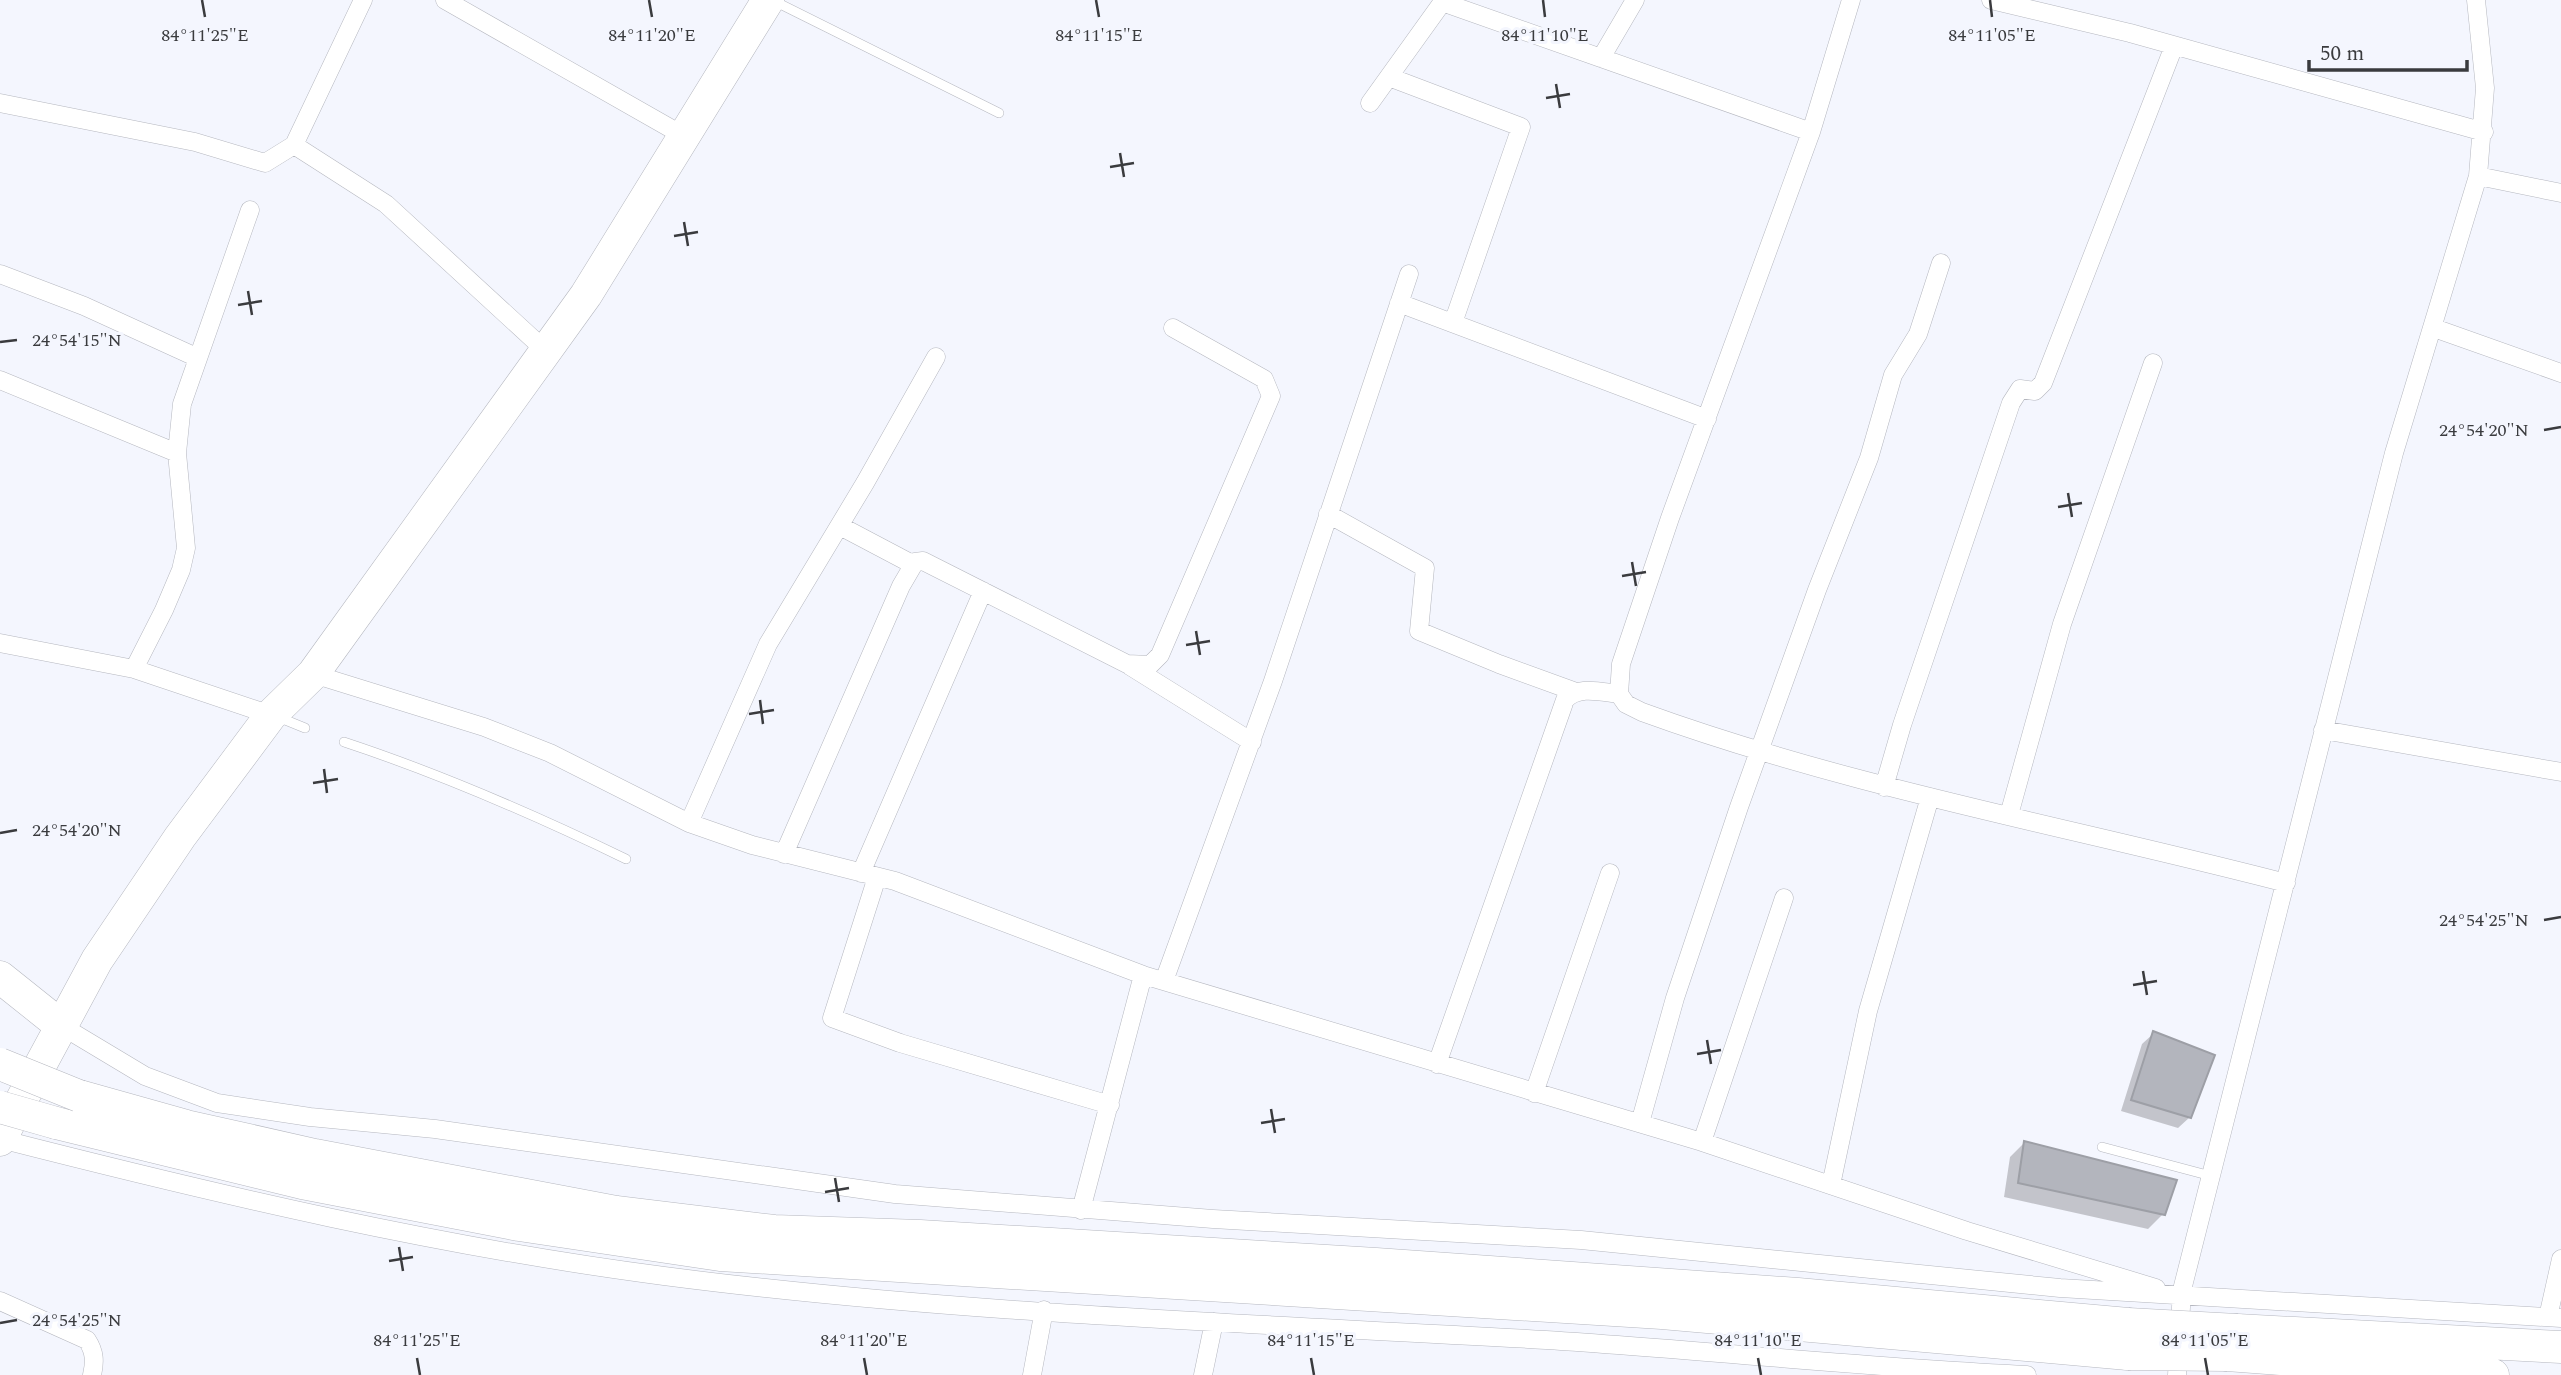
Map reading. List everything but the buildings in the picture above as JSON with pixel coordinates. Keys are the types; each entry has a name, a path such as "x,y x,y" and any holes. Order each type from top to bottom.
{"highway":[{"path":"0,1139 97,960 173,848 271,715 313,674 586,295 770,0"},
{"path":"0,977 60,1025"},
{"path":"0,1064 79,1096 186,1126 354,1162 616,1212 775,1231 920,1236 1376,1264 1798,1294 2128,1339"},
{"path":"0,1107 302,1183 519,1226 720,1255 2128,1339 2561,1347"},
{"path":"2232,1342 2493,1375"}],"street":[{"path":"0,103 195,142 265,163 294,145 363,0"},
{"path":"445,0 684,136"},
{"path":"1601,58 1635,0"},
{"path":"1851,0 1811,132 1621,664 1619,694 1626,704 1642,712 1759,753 1884,787 2286,883"},
{"path":"1991,0 2057,7 2174,46 2484,132"},
{"path":"2177,1375 2181,1297 2211,1175 2394,453 2478,176 2484,132 2485,88 2476,0"},
{"path":"1370,103 1443,1 1811,132"},
{"path":"1884,787 1902,724 2011,403 2020,388 2035,391 2043,383 2174,46"},
{"path":"1389,78 1521,127 1453,323"},
{"path":"294,145 386,204 546,351"},
{"path":"2478,176 2561,193"},
{"path":"134,669 181,570 186,548 177,453 182,404 250,210"},
{"path":"1640,1124 1690,948 1817,590 1869,458 1893,376 1918,334 1941,263"},
{"path":"0,274 85,306 198,359"},
{"path":"1164,981 1252,742 1409,274"},
{"path":"1399,303 1707,419"},
{"path":"1127,664 1150,665 1167,644 1271,396 1264,379 1173,328"},
{"path":"2434,328 2561,373"},
{"path":"689,823 768,644 840,526 936,357"},
{"path":"2010,815 2062,624 2154,363"},
{"path":"0,380 177,453"},
{"path":"1328,514 1425,568 1419,631 1576,692 1619,694"},
{"path":"840,526 912,564 923,561 1127,664 1252,742"},
{"path":"784,853 912,564"},
{"path":"983,591 869,875 832,1018 900,1043 1110,1105"},
{"path":"0,643 134,669 271,715"},
{"path":"313,674 484,727 550,753 689,823 982,911 1030,933 1143,975 1702,1142 2181,1297"},
{"path":"1437,1064 1565,700 1576,692"},
{"path":"2323,730 2561,772"},
{"path":"1830,1185 1868,1012 1930,797"},
{"path":"1534,1093 1610,873"},
{"path":"1702,1142 1784,898"},
{"path":"1081,1210 1143,975"},
{"path":"60,1025 145,1076 173,1088 218,1103 261,1111 435,1129 837,1187 1081,1210 1581,1240 2060,1288 2554,1318 2561,1259"},
{"path":"0,1139 281,1206 584,1264 815,1293 1214,1322 1539,1340 1846,1369 2027,1375"},
{"path":"0,1301 87,1340 93,1348 97,1371"},
{"path":"1032,1375 1044,1310"},
{"path":"1203,1375 1214,1322"}],"lane":[{"path":"770,0 999,113"},
{"path":"271,715 306,728"},
{"path":"344,742 413,765 508,802 626,859"},
{"path":"2102,1147 2211,1175"}]}
